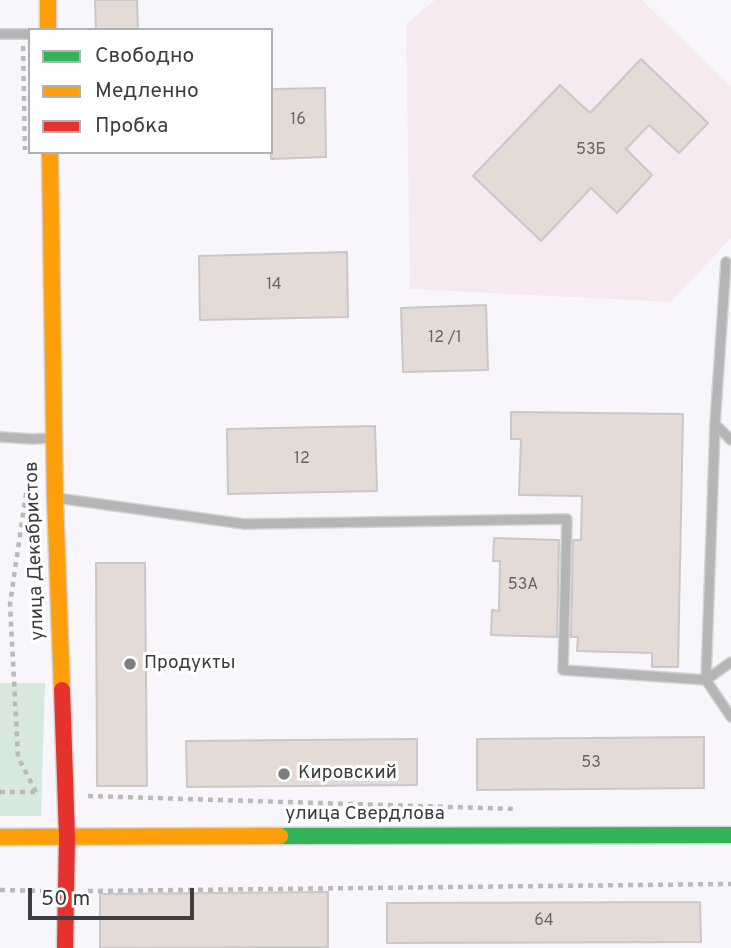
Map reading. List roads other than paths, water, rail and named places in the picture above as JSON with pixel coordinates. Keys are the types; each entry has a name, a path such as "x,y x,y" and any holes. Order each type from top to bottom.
{"main road":[{"path":"48,0 48,28"},
{"name":"улица Декабристов","path":"50,154 55,498 67,837 65,948"},
{"name":"улица Свердлова","path":"0,837 731,835"}],"lane":[{"path":"0,34 26,34"},
{"path":"731,266 726,261 715,424 706,680 731,718"},
{"path":"715,424 731,440"},
{"path":"0,437 54,438"},
{"path":"55,498 244,524 567,519 563,670 706,680 731,662"}],"place":[{"name":"Продукты","path":"130,664"},
{"name":"Кировский","path":"284,774"}]}
